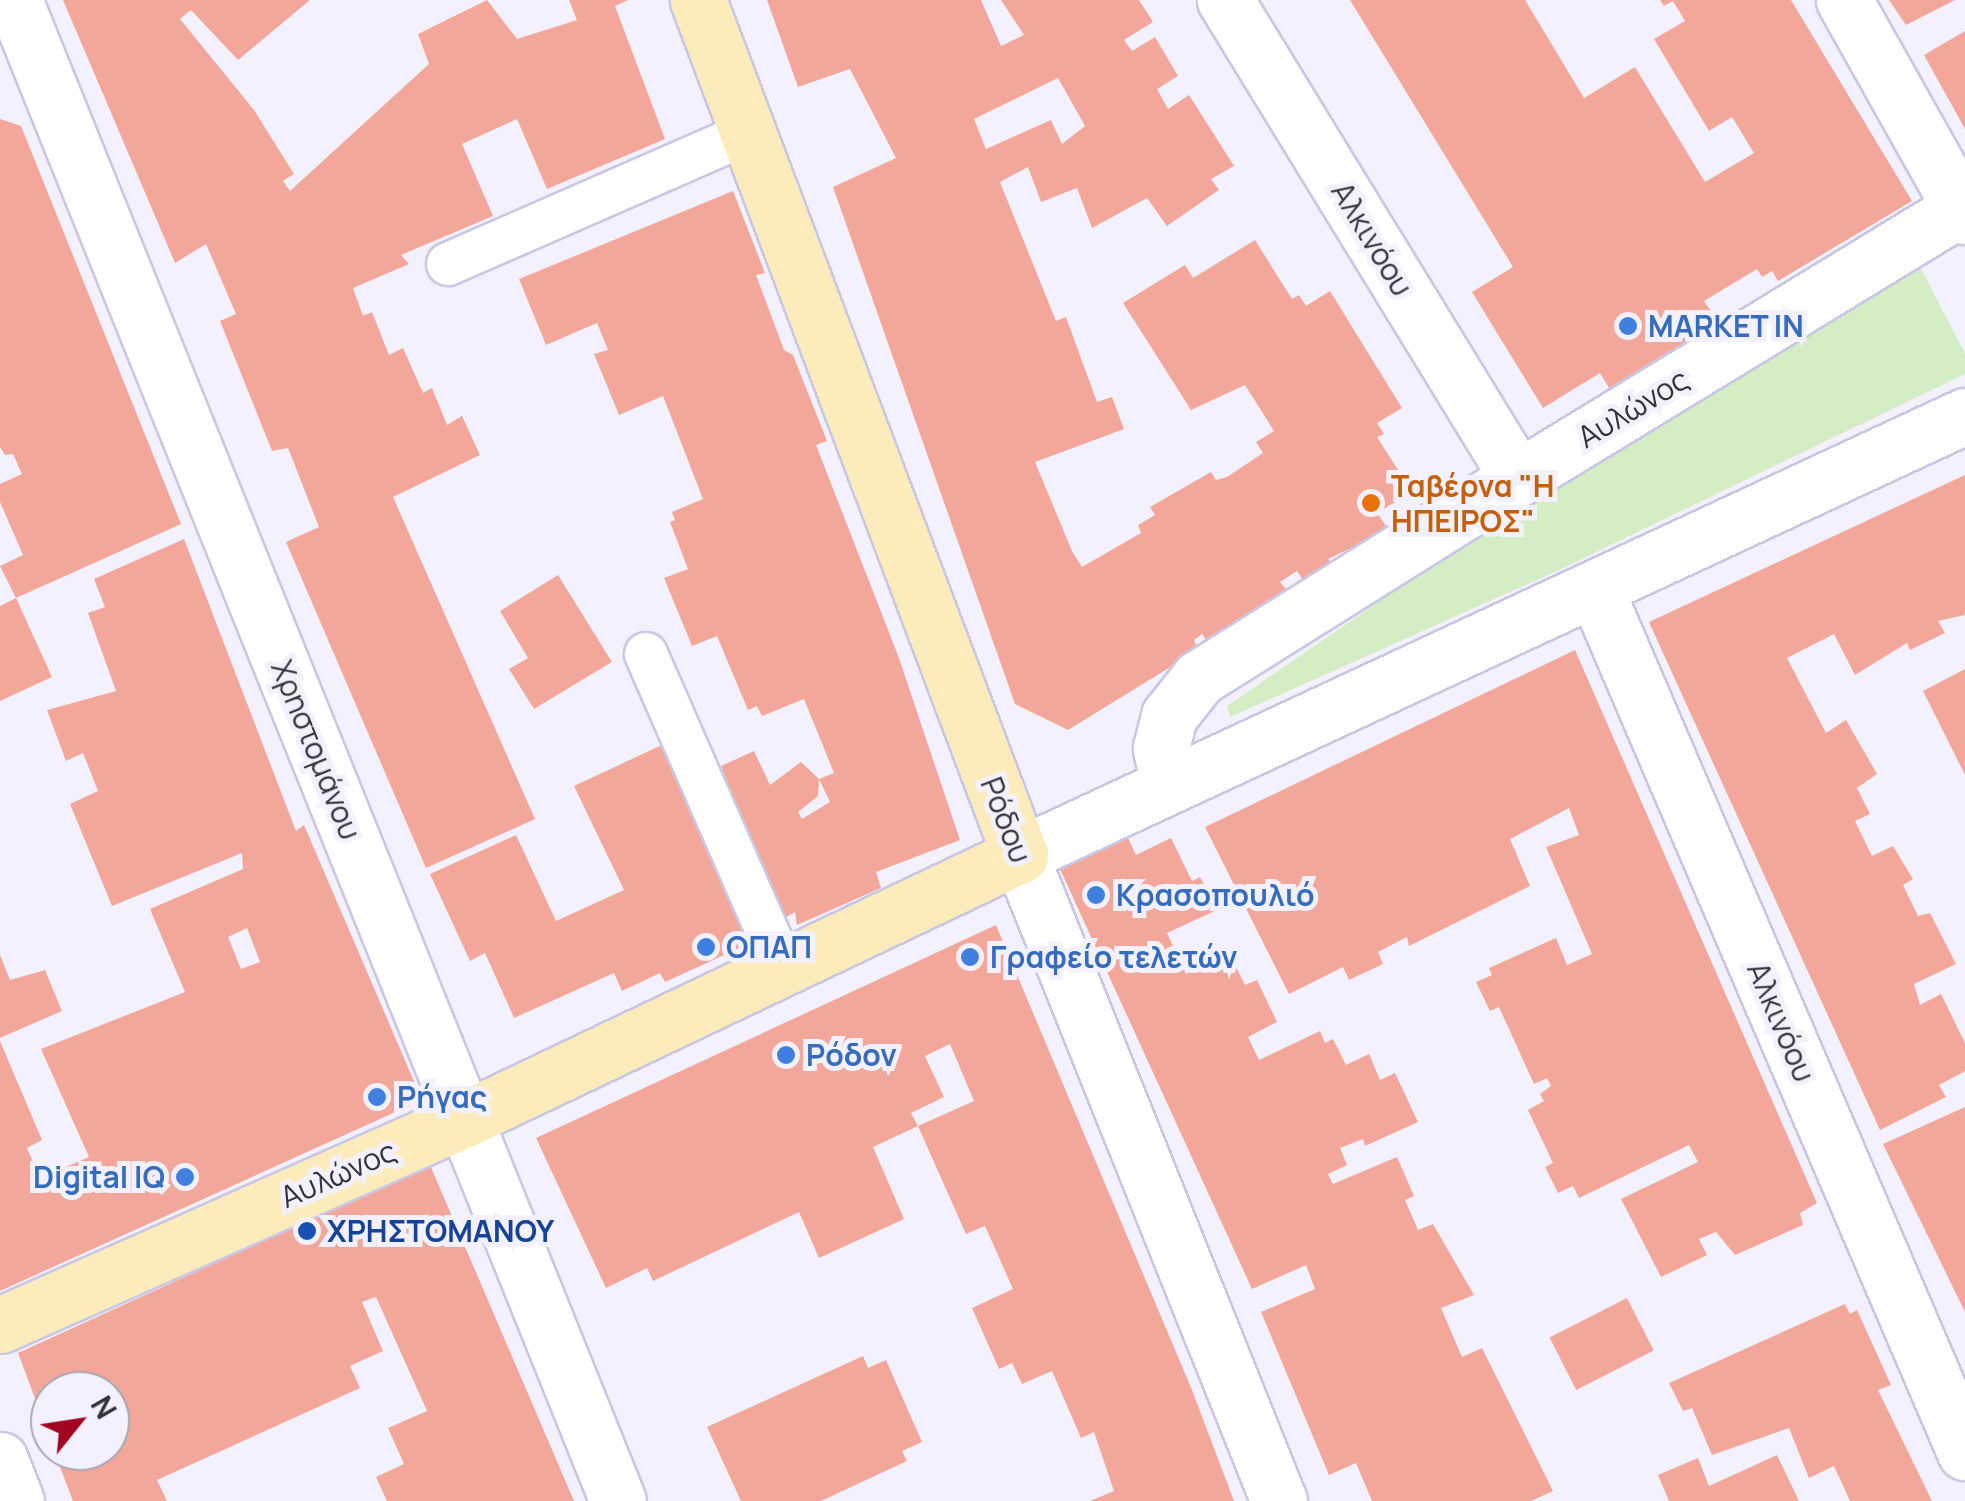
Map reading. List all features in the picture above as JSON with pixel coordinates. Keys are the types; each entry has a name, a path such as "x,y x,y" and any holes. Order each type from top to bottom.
{"main road":[{"name":"Ρόδου","path":"698,0 1020,855"},
{"name":"Αυλώνος","path":"0,1325 465,1119 1020,855"}],"street":[{"name":"Χρηστομάνου","path":"14,0 618,1501"},
{"name":"Αλκινόου","path":"1226,0 1518,478"},
{"path":"1844,0 1964,210"},
{"name":"Αυλώνος","path":"1169,784 1161,748 1169,716 1199,678 1518,478 1964,210"},
{"name":"Αυλώνος","path":"1020,855 1596,591 1965,416"},
{"name":"Αλκινόου","path":"1596,591 1965,1452"},
{"name":"Ρόδου","path":"1020,855 1278,1501"},
{"path":"0,1460 16,1501"}],"lane":[{"path":"448,264 746,134"},
{"path":"646,654 784,970"}],"green space":[{"path":"1916,259 1965,354 1965,374 1559,570 1230,717 1227,706 1521,504"}],"building":[{"path":"63,0 310,0 238,60 191,10 180,19 254,110 294,174 283,181 290,191 429,64 418,34 487,0 517,39 577,20 569,0 628,0 615,6 665,139 547,189 517,119 462,144 493,216 401,255 409,264 353,288 363,316 372,312 389,355 403,348 423,393 432,388 447,425 462,416 480,455 393,497 535,819 426,868 286,542 319,527 288,448 272,451 220,321 236,314 206,244 175,263"},
{"path":"767,0 981,0 1001,46 1024,35 1001,0 1139,0 1153,22 1124,40 1132,51 1155,37 1178,76 1157,89 1168,109 1189,95 1234,166 1211,179 1219,190 1167,226 1147,198 1092,228 1077,188 1041,202 1028,167 1000,182 1056,321 1066,317 1097,402 1112,397 1124,429 1035,462 1072,551 1082,567 1141,533 1138,525 1155,515 1150,507 1211,472 1216,480 1227,477 1263,453 1256,442 1274,431 1245,385 1191,410 1123,303 1185,265 1193,278 1255,240 1292,299 1299,295 1306,306 1330,291 1402,408 1377,423 1384,434 1377,437 1412,492 1377,513 1389,530 1328,559 1334,565 1305,583 1297,571 1280,582 1286,589 1207,641 1202,634 1194,640 1198,650 1068,730 1015,704 833,187 896,158 850,69 798,87","holes":["1058,78 1085,126 1062,144 1051,120 986,149 974,119"]},
{"path":"1350,0 1525,0 1584,98 1635,67 1705,182 1754,153 1732,117 1709,131 1654,39 1685,21 1673,1 1664,6 1660,0 1791,0 1912,201 1778,281 1772,271 1762,277 1757,269 1704,301 1718,322 1609,388 1600,373 1543,408 1472,292 1513,267"},
{"path":"1889,0 1955,0 1906,25"},
{"path":"1965,31 1965,129 1924,55"},
{"path":"0,119 21,126 181,524 16,598 0,566 23,555 0,502 0,484 22,474 13,454 5,455 0,447"},
{"path":"733,191 765,273 756,275 784,350 793,355 827,441 816,445 899,658 960,840 876,872 881,888 797,925 795,912 783,919 721,766 754,751 770,785 801,762 819,779 834,773 804,699 762,716 757,706 748,710 717,636 692,646 664,578 688,569 670,522 675,520 672,512 703,499 663,396 619,415 594,354 608,350 597,323 546,345 519,279","holes":["819,779 830,802 802,819 798,812 818,796"]},
{"path":"1965,475 1965,615 1938,621 1945,633 1910,650 1907,643 1855,675 1834,634 1787,658 1826,733 1846,720 1877,774 1857,788 1870,814 1855,821 1872,856 1893,846 1913,879 1903,885 1918,916 1930,913 1956,964 1914,984 1920,1005 1941,994 1965,1043 1965,1071 1939,1085 1946,1097 1880,1130 1649,622"},
{"path":"184,539 296,831 304,825 422,1100 0,1291 0,1041 42,1140 27,1148 40,1178 89,1157 41,1049 185,992 150,909 243,869 242,853 112,906 70,804 98,791 83,753 66,761 47,710 116,691 88,613 105,607 94,579","holes":["247,928 260,962 241,969 228,937"]},
{"path":"558,575 612,662 534,709 509,669 528,658 500,611"},
{"path":"16,598 52,677 0,701 0,606"},
{"path":"1575,650 1817,1203 1800,1213 1803,1225 1735,1255 1716,1232 1699,1239 1707,1255 1661,1277 1621,1199 1698,1162 1689,1145 1579,1198 1573,1186 1558,1193 1545,1167 1553,1163 1528,1110 1544,1101 1540,1094 1551,1086 1547,1078 1534,1084 1499,1007 1490,1011 1476,982 1492,975 1489,968 1556,938 1567,965 1592,954 1546,847 1579,835 1569,808 1510,839 1530,886 1409,946 1407,937 1378,952 1383,964 1349,980 1343,967 1289,994 1205,827"},
{"path":"1965,669 1965,775 1923,691"},
{"path":"664,744 755,941 665,982 660,973 622,991 614,973 514,1018 485,953 470,961 430,874 516,835 556,921 624,890 574,786"},
{"path":"1128,838 1136,855 1171,838 1192,881 1200,877 1217,910 1167,933 1186,974 1229,953 1245,985 1257,980 1277,1022 1248,1037 1259,1060 1320,1031 1325,1043 1333,1039 1346,1065 1369,1054 1380,1080 1395,1073 1418,1122 1365,1146 1363,1139 1340,1148 1347,1165 1328,1174 1333,1184 1397,1157 1414,1196 1405,1200 1418,1230 1433,1224 1474,1295 1441,1308 1462,1357 1482,1348 1553,1491 1531,1501 1372,1501 1356,1463 1329,1475 1261,1312 1315,1289 1306,1265 1252,1289 1060,869"},
{"path":"996,925 1192,1390 1234,1501 1090,1501 1114,1491 1094,1432 1081,1438 1052,1371 1022,1384 1012,1363 999,1369 972,1308 1013,1289 985,1226 966,1234 918,1126 873,1147 904,1219 819,1258 799,1212 653,1281 647,1268 606,1288 536,1138","holes":["950,1044 974,1101 918,1126 911,1113 944,1097 925,1056"]},
{"path":"0,955 10,980 45,970 62,1011 0,1038"},
{"path":"1965,1107 1965,1312 1883,1144"},
{"path":"430,1165 574,1501 387,1501 376,1477 404,1464 388,1428 427,1411 376,1297 362,1302 383,1351 350,1366 360,1388 157,1480 167,1501 73,1501 62,1471 130,1471 130,1371 30,1371 30,1385 18,1353"},
{"path":"1627,1298 1654,1351 1576,1390 1549,1337"},
{"path":"1845,1304 1850,1314 1857,1310 1891,1385 1878,1390 1932,1501 1850,1501 1834,1466 1809,1478 1789,1428 1712,1455 1692,1408 1683,1411 1669,1383"},
{"path":"863,1356 868,1368 886,1360 922,1442 902,1451 907,1461 821,1501 741,1501 707,1427"},
{"path":"1777,1455 1799,1501 1669,1501 1658,1475 1698,1458 1709,1486"}],"place":[{"name":"MARKET IN","path":"1628,326"},
{"name":"Ταβέρνα \"Η ΗΠΕΙΡΟΣ\"","path":"1371,503"},
{"name":"Κρασοπουλιό","path":"1096,895"},
{"name":"ΟΠΑΠ","path":"706,947"},
{"name":"Γραφείο τελετών","path":"970,957"},
{"name":"Ρόδον","path":"786,1055"},
{"name":"Ρήγας","path":"377,1097"},
{"name":"Digital IQ","path":"185,1177"},
{"name":"ΧΡΗΣΤΟΜΑΝΟΥ","path":"307,1231"}]}
